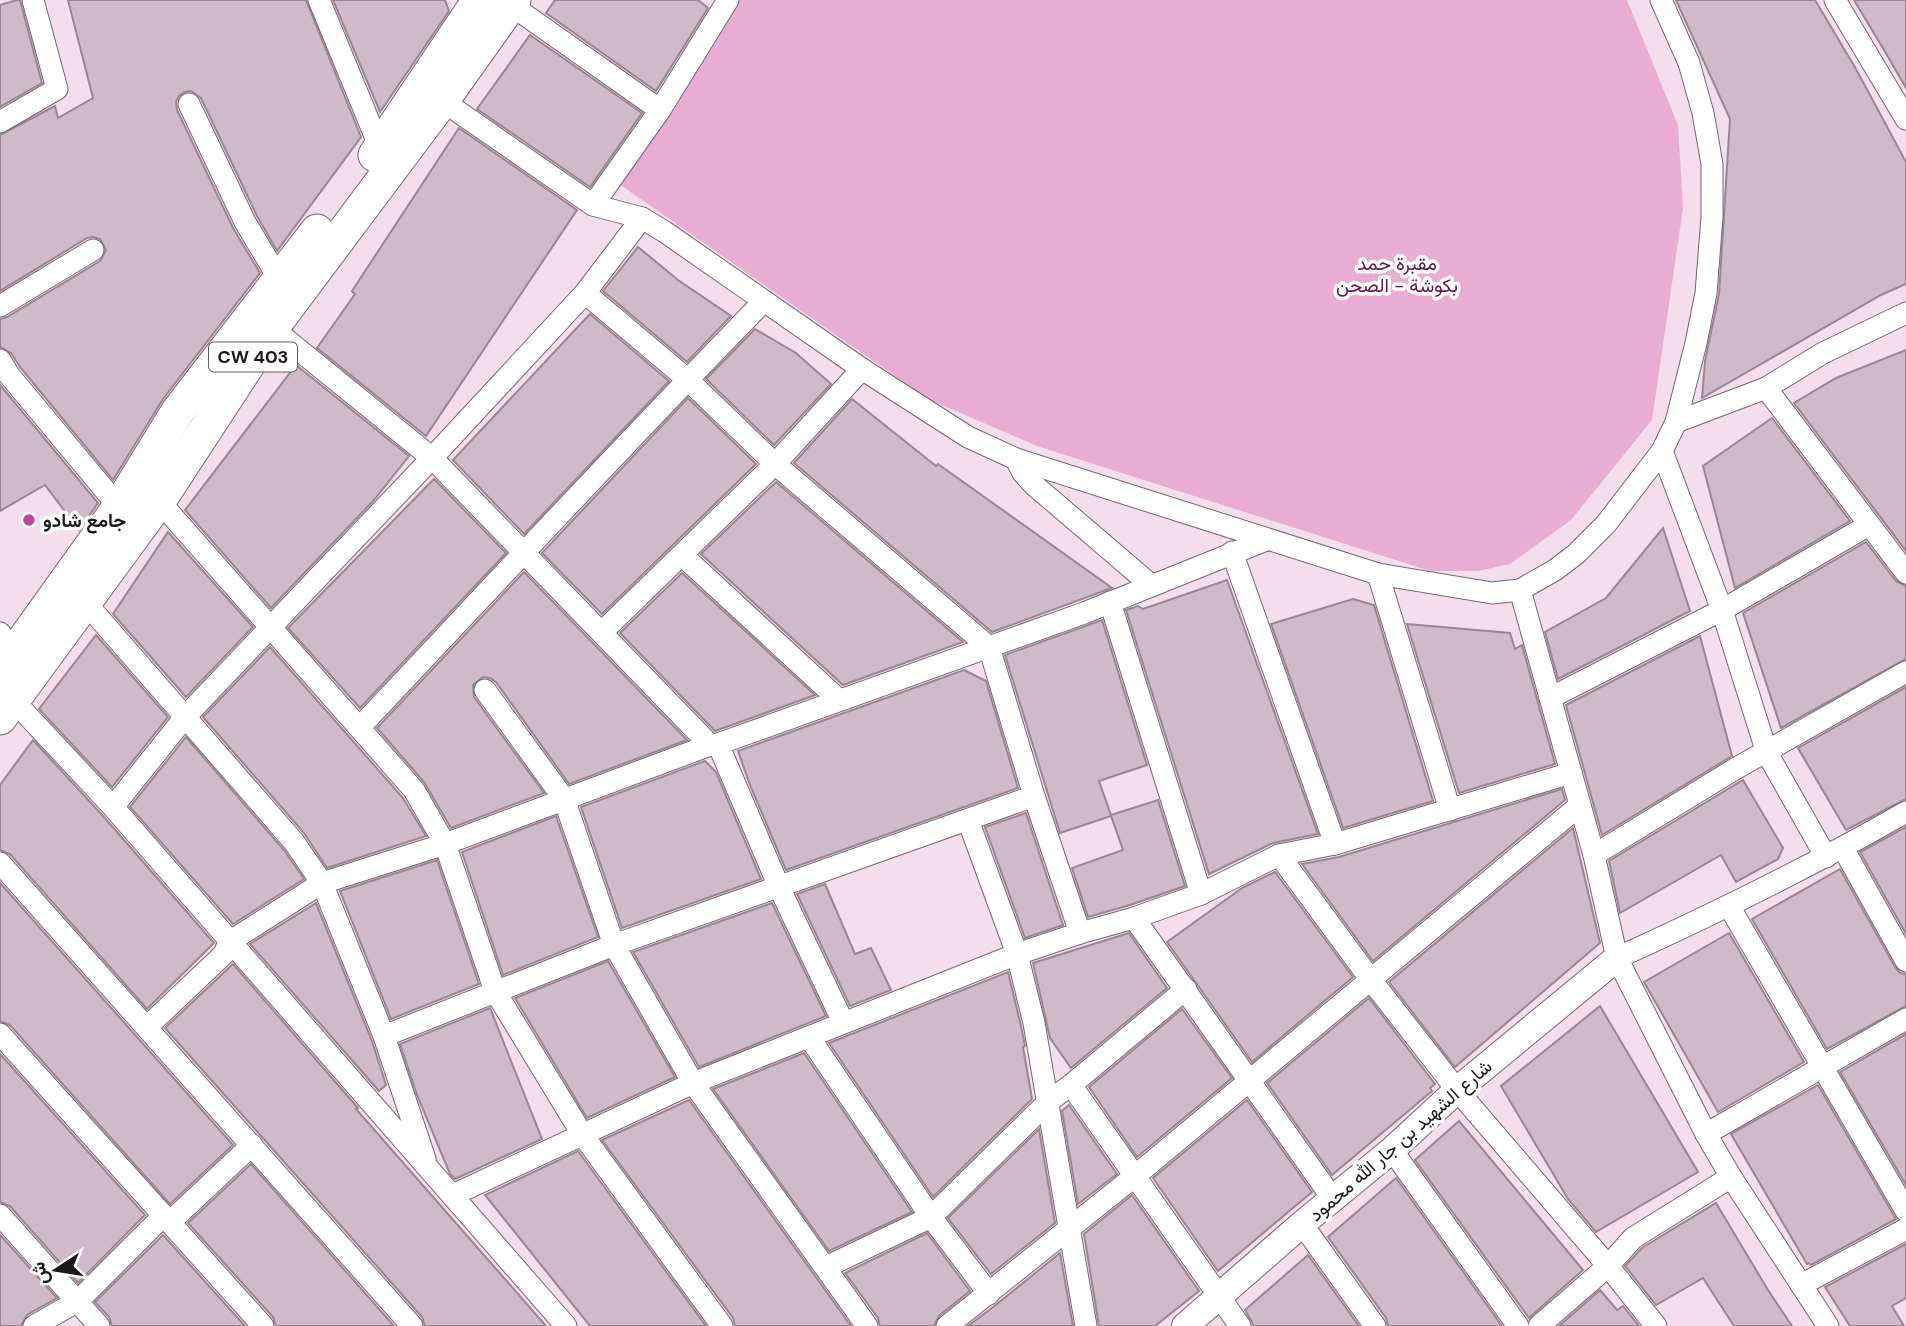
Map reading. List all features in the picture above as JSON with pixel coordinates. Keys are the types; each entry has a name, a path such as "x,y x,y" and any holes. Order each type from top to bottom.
{"main road":[{"name":"CW 403","path":"6,675 85,602 159,501 272,328 432,93 487,4"},
{"name":"CW 403","path":"6,675 118,507 178,411 380,148 432,93"}],"street":[{"path":"0,122 57,89 33,0"},
{"path":"319,0 380,148"},
{"path":"432,93 593,205 642,218 862,369 968,437 1016,459 1378,574 1492,593 1520,590 1555,570 1591,539 1606,524 1662,451 1676,422 1706,293 1712,217 1712,164 1703,113 1689,63 1661,0"},
{"path":"1835,0 1906,118"},
{"path":"593,205 660,110 720,3"},
{"path":"487,4 660,110"},
{"path":"189,104 245,222 279,279"},
{"path":"114,807 186,717 585,293 642,218"},
{"path":"0,306 93,250"},
{"path":"585,293 687,379 775,464 989,647 1034,796 1080,933"},
{"path":"360,727 566,506 764,301"},
{"path":"1676,422 1766,388 1823,353 1906,313"},
{"path":"272,328 432,458 714,744 843,1022"},
{"path":"602,632 775,464 862,369"},
{"path":"3,372 118,507 159,501 414,790 444,844 495,992 582,1134 722,1326"},
{"path":"1766,388 1906,573"},
{"path":"1662,451 1722,610 1767,752 1906,961"},
{"path":"1016,459 1023,473 1034,485 1151,585"},
{"path":"1550,698 1722,610 1869,525"},
{"path":"147,1027 224,954 229,942 322,883 444,844 714,744 989,647 1266,540"},
{"path":"1232,552 1335,844"},
{"path":"683,556 839,700"},
{"path":"1378,574 1451,810"},
{"path":"1520,590 1594,855 1617,958 1706,1134 1828,1326"},
{"path":"85,602 294,842 322,883 384,1036 428,1167"},
{"path":"1110,602 1201,894"},
{"path":"1594,855 1735,769 1906,672"},
{"path":"6,675 229,942 566,1326"},
{"path":"485,690 564,799 614,945 693,1083 867,1326"},
{"path":"453,1195 693,1083 1017,954 1133,919 1201,894 1279,855 1335,844 1570,773"},
{"path":"384,1036 614,945 1034,796"},
{"path":"947,1326 1135,1175 1579,806"},
{"path":"1617,958 1834,853 1906,812"},
{"path":"968,820 1017,954 1034,1023 1086,1326"},
{"path":"1279,855 1371,980 1457,1090 1656,1326"},
{"path":"0,863 412,1326"},
{"path":"1729,906 1906,1211"},
{"path":"1133,919 1186,989 1333,1199"},
{"name":"شارع الشهيد بن جار الله محمود","path":"1185,1326 1392,1150 1457,1090 1617,958"},
{"path":"826,1267 931,1217 1049,1101 1186,989"},
{"path":"1706,1134 1906,1019"},
{"path":"0,1034 263,1326"},
{"path":"809,1037 931,1217 989,1294"},
{"path":"1071,1085 1240,1326"},
{"path":"34,1326 78,1301 251,1145"},
{"path":"1392,1150 1518,1326"},
{"path":"1539,1326 1608,1266 1633,1238 1731,1177"},
{"path":"0,1215 99,1326"},
{"path":"1302,1224 1375,1326"},
{"path":"1801,1286 1906,1229"}],"green space":[{"name":"مقبرة حمد بكوشة - الصحن","path":"737,0 1627,0 1678,125 1683,208 1652,420 1571,520 1510,564 1478,571 1430,571 1037,446 928,399 619,184"}],"building":[{"path":"20,0 42,83 0,107 0,5"},
{"path":"68,0 306,0 361,137 277,251 257,216 201,98 191,91 179,96 176,102 177,110 233,228 260,273 163,399 113,480 11,353 0,347 0,319 100,261 106,250 100,239 87,238 0,291 0,135 55,106 58,118 93,98"},
{"path":"333,0 445,0 449,11 380,112"},
{"path":"555,0 698,0 708,8 656,91 546,13"},
{"path":"1676,0 1815,0 1906,162 1906,284 1881,295 1702,398 1705,361 1719,294 1730,119"},
{"path":"1854,0 1906,0 1906,88 1887,55"},
{"path":"530,35 642,113 590,187 477,109"},
{"path":"459,128 577,210 426,436 317,348 355,294 352,291"},
{"path":"638,247 678,280 731,316 687,362 603,291"},
{"path":"590,314 669,381 524,534 453,460"},
{"path":"755,329 796,353 831,384 774,445 706,379"},
{"path":"1906,350 1906,551 1794,403 1836,378"},
{"path":"296,365 409,456 374,500 271,608 185,510"},
{"path":"0,385 98,503 79,530 45,485 0,511"},
{"path":"688,398 756,464 602,614 542,553"},
{"path":"852,399 936,466 938,464 1112,588 992,632 794,463"},
{"path":"1772,418 1850,521 1735,588 1703,466"},
{"path":"434,479 506,553 360,708 288,628"},
{"path":"776,482 963,642 843,685 701,554"},
{"path":"1663,528 1690,611 1558,679 1545,632 1606,598"},
{"path":"168,532 253,627 186,697 113,614"},
{"path":"1866,542 1896,581 1906,586 1906,659 1781,728 1743,613"},
{"path":"524,572 687,740 569,784 496,682 483,677 473,685 474,697 544,793 451,828 424,782 377,728"},
{"path":"682,573 815,695 715,731 620,633"},
{"path":"1227,580 1318,834 1273,843 1209,874 1126,610 1138,606 1143,609"},
{"path":"1353,599 1374,605 1433,801 1343,828 1271,624"},
{"path":"1102,620 1147,765 1099,781 1111,815 1158,800 1185,886 1088,917 1072,868 1123,850 1111,816 1060,833 1005,655"},
{"path":"1407,624 1510,633 1515,649 1522,645 1555,764 1459,793"},
{"path":"96,635 168,717 112,787 39,709"},
{"path":"1700,636 1732,756 1602,835 1566,705"},
{"path":"270,647 403,798 426,836 327,868 304,833 203,717"},
{"path":"964,670 986,681 1018,788 786,870 738,751"},
{"path":"1906,687 1906,799 1846,830 1798,748"},
{"path":"186,737 284,850 304,879 233,924 130,807"},
{"path":"33,740 214,943 147,1009 10,854 0,850 0,785"},
{"path":"705,761 716,772 761,879 622,928 581,807"},
{"path":"1743,780 1783,848 1778,859 1736,882 1721,855 1620,913 1609,861"},
{"path":"1562,789 1565,800 1373,961 1302,864 1339,857"},
{"path":"1026,813 1063,925 1025,938 985,827"},
{"path":"556,816 598,937 503,975 462,852"},
{"path":"1906,827 1906,934 1860,852"},
{"path":"1573,828 1600,943 1455,1067 1389,982"},
{"path":"437,860 479,984 391,1019 340,891"},
{"path":"1840,869 1895,967 1900,973 1906,974 1906,1006 1827,1049 1752,919"},
{"path":"1275,872 1353,977 1252,1062 1167,942 1242,888"},
{"path":"0,883 233,1145 170,1204 10,1025 0,1021"},
{"path":"825,884 855,954 871,948 891,990 850,1006 797,894"},
{"path":"316,903 372,1041 386,1085 379,1091 250,944"},
{"path":"772,903 826,1016 699,1067 633,952"},
{"path":"1129,933 1167,988 1071,1068 1050,1038 1033,963"},
{"path":"1729,933 1804,1062 1718,1112 1644,982"},
{"path":"608,961 675,1077 587,1118 515,998"},
{"path":"233,964 546,1326 425,1326 422,1317 165,1028"},
{"path":"1008,972 1025,1046 1023,1047 1032,1099 933,1197 829,1043"},
{"path":"1369,998 1435,1084 1430,1088 1432,1091 1332,1175 1267,1083"},
{"path":"1600,1006 1698,1172 1596,1232 1568,1199 1501,1086"},
{"path":"490,1008 542,1139 455,1179 450,1174 417,1095 400,1044"},
{"path":"1182,1009 1232,1078 1137,1157 1089,1087"},
{"path":"1906,1034 1906,1185 1840,1072"},
{"path":"804,1053 912,1212 829,1251 713,1089"},
{"path":"0,1054 145,1215 78,1283 10,1206 0,1202"},
{"path":"1818,1085 1896,1219 1811,1265 1807,1264 1731,1134"},
{"path":"689,1100 851,1326 735,1326 733,1318 602,1140"},
{"path":"1247,1100 1312,1192 1218,1271 1153,1178"},
{"path":"1069,1105 1117,1174 1078,1204 1062,1111"},
{"path":"1459,1121 1583,1270 1529,1318 1415,1160"},
{"path":"1039,1129 1055,1223 991,1274 948,1218"},
{"path":"578,1151 706,1326 590,1326 485,1195"},
{"path":"251,1164 394,1326 276,1326 273,1317 188,1223"},
{"path":"1396,1178 1502,1326 1388,1326 1386,1318 1328,1237"},
{"path":"1132,1195 1199,1291 1155,1326 1099,1326 1084,1234"},
{"path":"1716,1203 1792,1326 1734,1326 1703,1278 1656,1305 1625,1266 1642,1248"},
{"path":"927,1233 970,1291 939,1316 934,1326 880,1326 878,1318 845,1273"},
{"path":"0,1235 57,1298 27,1315 21,1326 0,1326"},
{"path":"163,1235 245,1326 112,1326 109,1317 95,1302"},
{"path":"1906,1244 1906,1298 1892,1306 1904,1326 1850,1326 1825,1287"},
{"path":"1060,1253 1073,1326 968,1326 997,1304"},
{"path":"1308,1255 1359,1326 1254,1326 1245,1310"},
{"path":"1600,1290 1617,1310 1623,1306 1639,1326 1559,1326"}],"place":[{"name":"جامع شادو","path":"29,520"}]}
